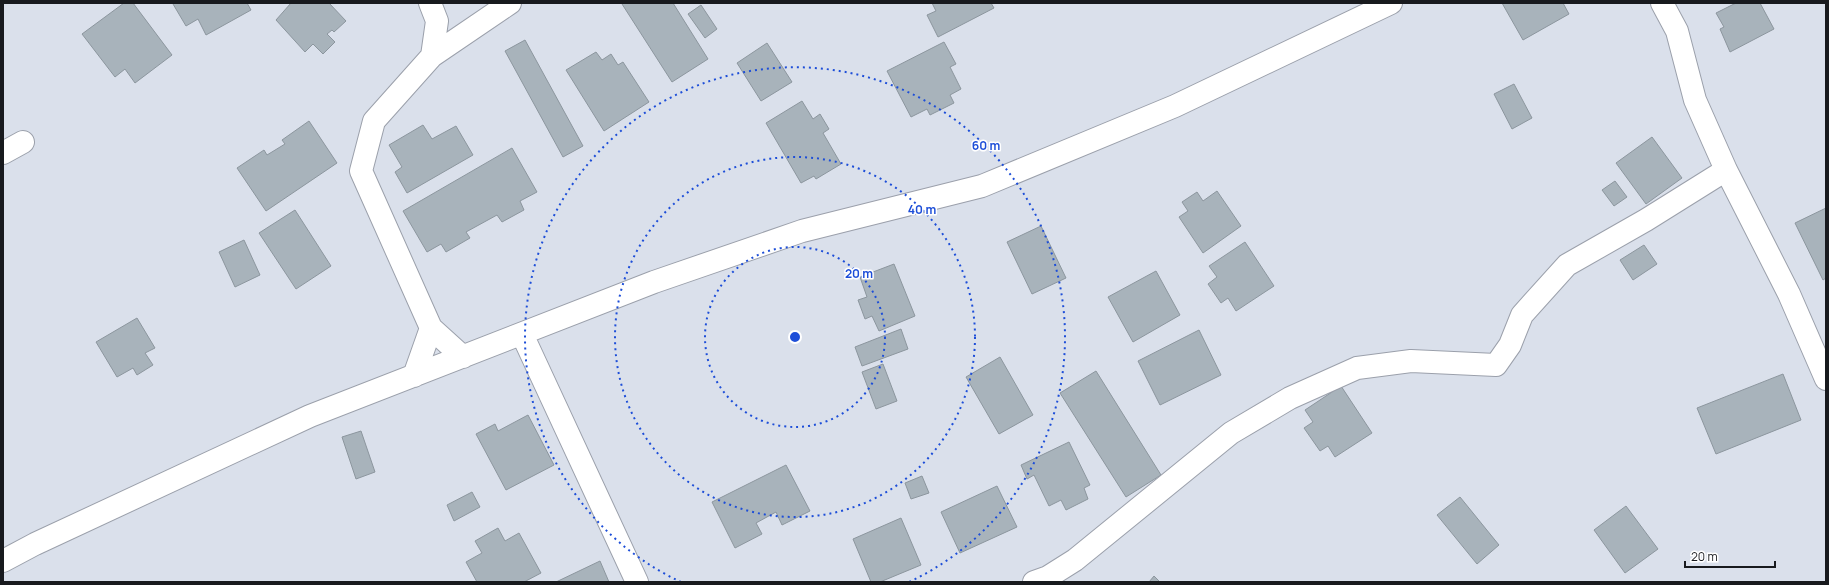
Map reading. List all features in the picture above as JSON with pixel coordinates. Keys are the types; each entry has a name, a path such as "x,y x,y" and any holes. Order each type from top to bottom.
{"street":[{"path":"463,356 430,328 361,171 374,121 432,56 510,3"},
{"path":"3,561 42,540 310,416 654,282 802,231 982,186 1175,106 1391,3"},
{"path":"1662,3 1677,31 1695,100 1726,170 1789,294 1826,379"},
{"path":"433,12 464,34"},
{"path":"432,56 433,12"},
{"path":"3,152 23,142"},
{"path":"1034,582 1076,560 1231,433 1290,398 1357,368 1411,361 1496,365 1510,346 1522,315 1567,265 1646,220 1726,170"},
{"path":"414,376 430,328"},
{"path":"522,334 637,582"}],"building":[{"path":"124,3 133,3 172,55 135,83 125,69 115,77 82,34"},
{"path":"247,3 251,10 206,35 198,19 186,26 173,4"},
{"path":"291,3 329,3 346,21 334,32 332,30 327,34 335,42 323,54 313,44 305,52 276,20"},
{"path":"673,3 708,59 672,82 622,4"},
{"path":"932,3 991,3 994,8 938,37 927,15 936,11"},
{"path":"1502,3 1563,3 1569,14 1523,40"},
{"path":"1736,3 1760,3 1774,29 1730,52 1720,29 1724,27 1716,13"},
{"path":"701,5 717,29 705,38 688,14"},
{"path":"525,40 583,146 563,157 505,51"},
{"path":"944,42 956,64 950,67 961,89 950,95 954,103 930,115 927,109 911,117 887,71"},
{"path":"767,43 792,82 761,101 737,63"},
{"path":"596,52 602,60 611,54 618,65 623,62 649,102 604,131 566,70"},
{"path":"1514,84 1532,118 1512,129 1494,94"},
{"path":"802,101 813,119 820,114 829,129 823,133 841,164 816,179 814,176 801,183 766,123"},
{"path":"309,121 337,163 266,211 237,168 264,150 267,155 285,144 282,140"},
{"path":"423,125 432,139 456,126 473,155 407,193 395,172 402,167 389,145"},
{"path":"1652,137 1682,178 1646,204 1616,163"},
{"path":"512,148 537,192 520,201 524,210 502,222 497,215 466,232 470,238 446,252 441,244 427,252 403,211"},
{"path":"1615,181 1627,197 1614,206 1602,190"},
{"path":"1217,191 1241,226 1203,253 1179,217 1188,211 1182,202 1197,192 1203,201"},
{"path":"1826,208 1826,278 1823,280 1795,223"},
{"path":"295,210 331,266 296,289 259,233"},
{"path":"1041,226 1066,278 1032,294 1007,242"},
{"path":"244,240 260,275 235,287 219,252"},
{"path":"1245,242 1274,286 1236,311 1228,298 1221,303 1208,284 1217,277 1209,266"},
{"path":"1644,245 1657,264 1633,280 1620,260"},
{"path":"894,264 915,316 879,331 872,316 865,319 858,300 867,297 860,277"},
{"path":"1156,271 1180,315 1133,342 1108,297"},
{"path":"137,318 155,348 145,353 153,365 137,375 133,368 117,377 96,342"},
{"path":"901,329 908,349 862,366 855,347"},
{"path":"1199,330 1221,375 1160,405 1138,361"},
{"path":"1000,357 1033,415 999,434 966,377"},
{"path":"883,364 897,401 876,409 862,372"},
{"path":"1096,371 1161,475 1126,497 1060,393"},
{"path":"1783,374 1801,420 1716,454 1697,408"},
{"path":"1341,386 1372,433 1335,457 1328,446 1320,451 1304,428 1313,422 1305,410"},
{"path":"528,415 554,465 506,490 476,434 495,424 498,431"},
{"path":"361,431 375,472 356,479 342,437"},
{"path":"1069,442 1090,485 1084,488 1088,499 1066,510 1061,500 1049,506 1034,475 1027,479 1021,465"},
{"path":"786,465 810,511 782,525 776,512 756,523 762,534 735,548 712,502"},
{"path":"922,476 929,493 911,499 905,483"},
{"path":"997,486 1017,527 960,553 941,512"},
{"path":"472,492 480,507 454,521 447,505"},
{"path":"1460,497 1499,545 1477,564 1437,515"},
{"path":"1626,506 1658,549 1625,573 1594,530"},
{"path":"901,518 921,565 880,582 871,582 853,539"},
{"path":"498,528 505,541 519,533 541,573 524,582 477,582 466,562 482,553 475,541"},
{"path":"600,561 609,582 556,582"},
{"path":"1154,576 1160,582 1149,582"}]}
